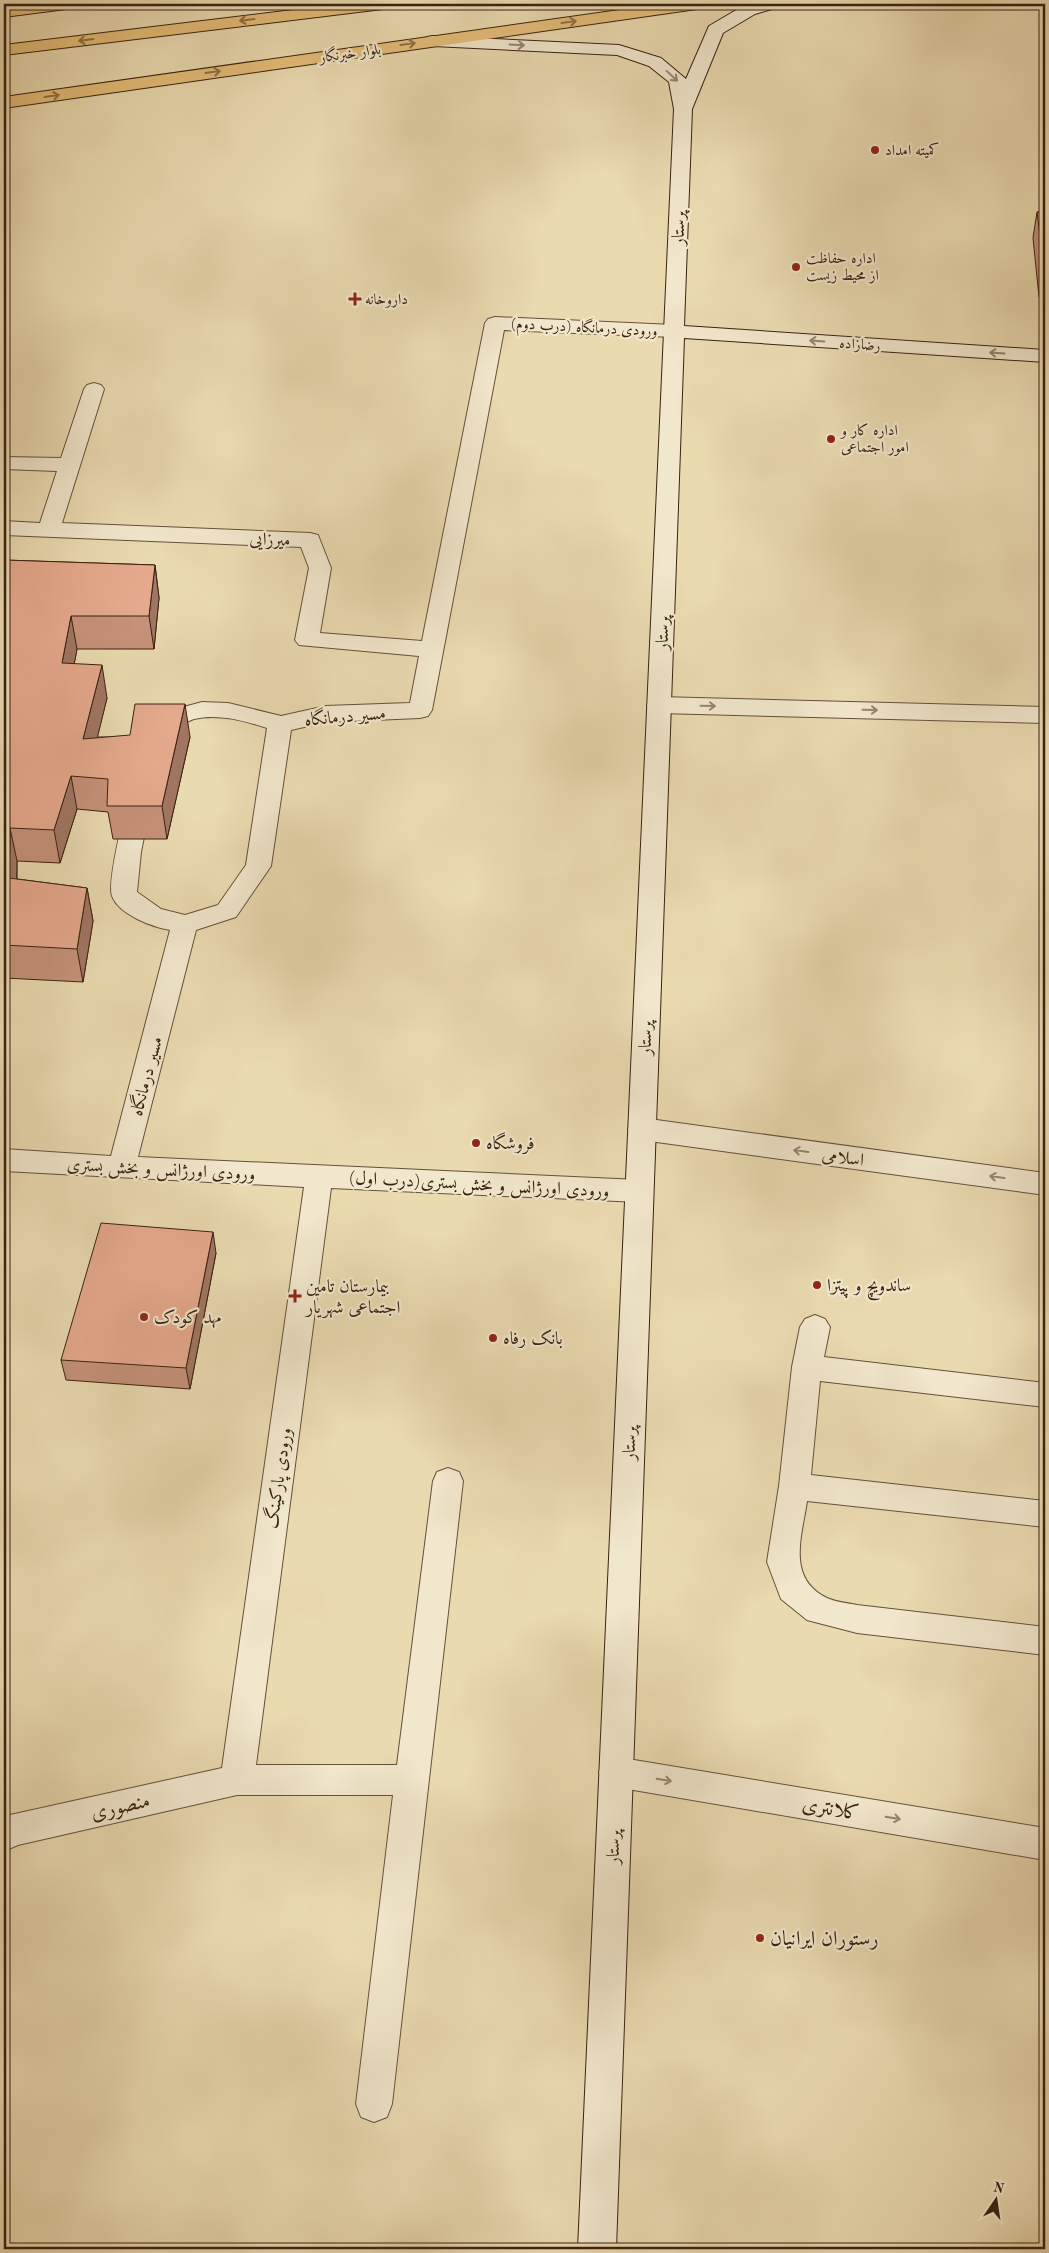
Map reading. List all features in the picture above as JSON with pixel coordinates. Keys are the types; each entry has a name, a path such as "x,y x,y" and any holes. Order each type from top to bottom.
{"highway":[{"path":"4,12 66,4"},
{"path":"4,50 383,4"},
{"name":"بلوار خبرنگار","path":"4,103 697,4"}],"street":[{"path":"683,109 715,30 749,10 768,4"},
{"name":"پرستار","path":"433,41 619,50 655,62 678,80 683,109 597,2249"},
{"name":"ورودی درمانگاه (درب دوم)","path":"495,323 674,331"},
{"name":"مسیر درمانگاه","path":"122,1167 185,924 227,911 258,866 280,724 326,714 420,710 495,323"},
{"name":"رضازاده","path":"674,331 1045,356"},
{"path":"49,530 94,389"},
{"path":"4,463 69,465"},
{"name":"میرزایی","path":"4,528 310,540 320,568 307,640 432,649"},
{"path":"659,705 1045,715"},
{"path":"148,758 159,737 176,718 198,712 228,709 280,724"},
{"path":"142,782 128,852 124,895 140,910 162,920 185,924"},
{"name":"اسلامی","path":"642,1129 1045,1184"},
{"name":"ورودی اورژانس و بخش بستری","path":"4,1160 319,1176"},
{"name":"ورودی اورژانس و بخش بستری(درب اول)","path":"319,1176 639,1191"},
{"name":"ورودی پارکینگ","path":"237,1780 319,1176"},
{"path":"815,1327 807,1367 794,1486 782,1562 792,1589 818,1610 857,1619 1045,1641"},
{"path":"807,1367 1045,1395"},
{"path":"374,2104 448,1481"},
{"path":"794,1486 1045,1514"},
{"name":"کلانتری","path":"616,1772 1045,1844"},
{"name":"منصوری","path":"4,1835 10,1831 237,1780 412,1780"}],"building":[{"path":"1037,212 1045,212 1045,270 1044,270"},
{"path":"4,560 155,565 149,616 71,616 62,663 102,665 83,739 130,735 135,704 185,704 162,806 107,806 108,779 71,776 54,830 10,828 9,878 87,888 77,949 4,945"},
{"name":"مهد کودک","path":"101,1223 213,1232 186,1368 61,1360"}],"place":[{"name":"کمیته امداد","path":"875,150"},
{"name":"اداره حفاظت از محیط زیست","path":"796,267"},
{"name":"داروخانه","path":"355,299"},
{"name":"اداره کار و امور اجتماعی","path":"831,439"},
{"name":"فروشگاه","path":"476,1143"},
{"name":"ساندویچ و پیتزا","path":"817,1285"},
{"name":"بیمارستان تامین اجتماعی شهریار","path":"295,1296"},
{"name":"مهد کودک","path":"144,1317"},
{"name":"بانک رفاه","path":"493,1338"},
{"name":"رستوران ایرانیان","path":"760,1938"}]}
